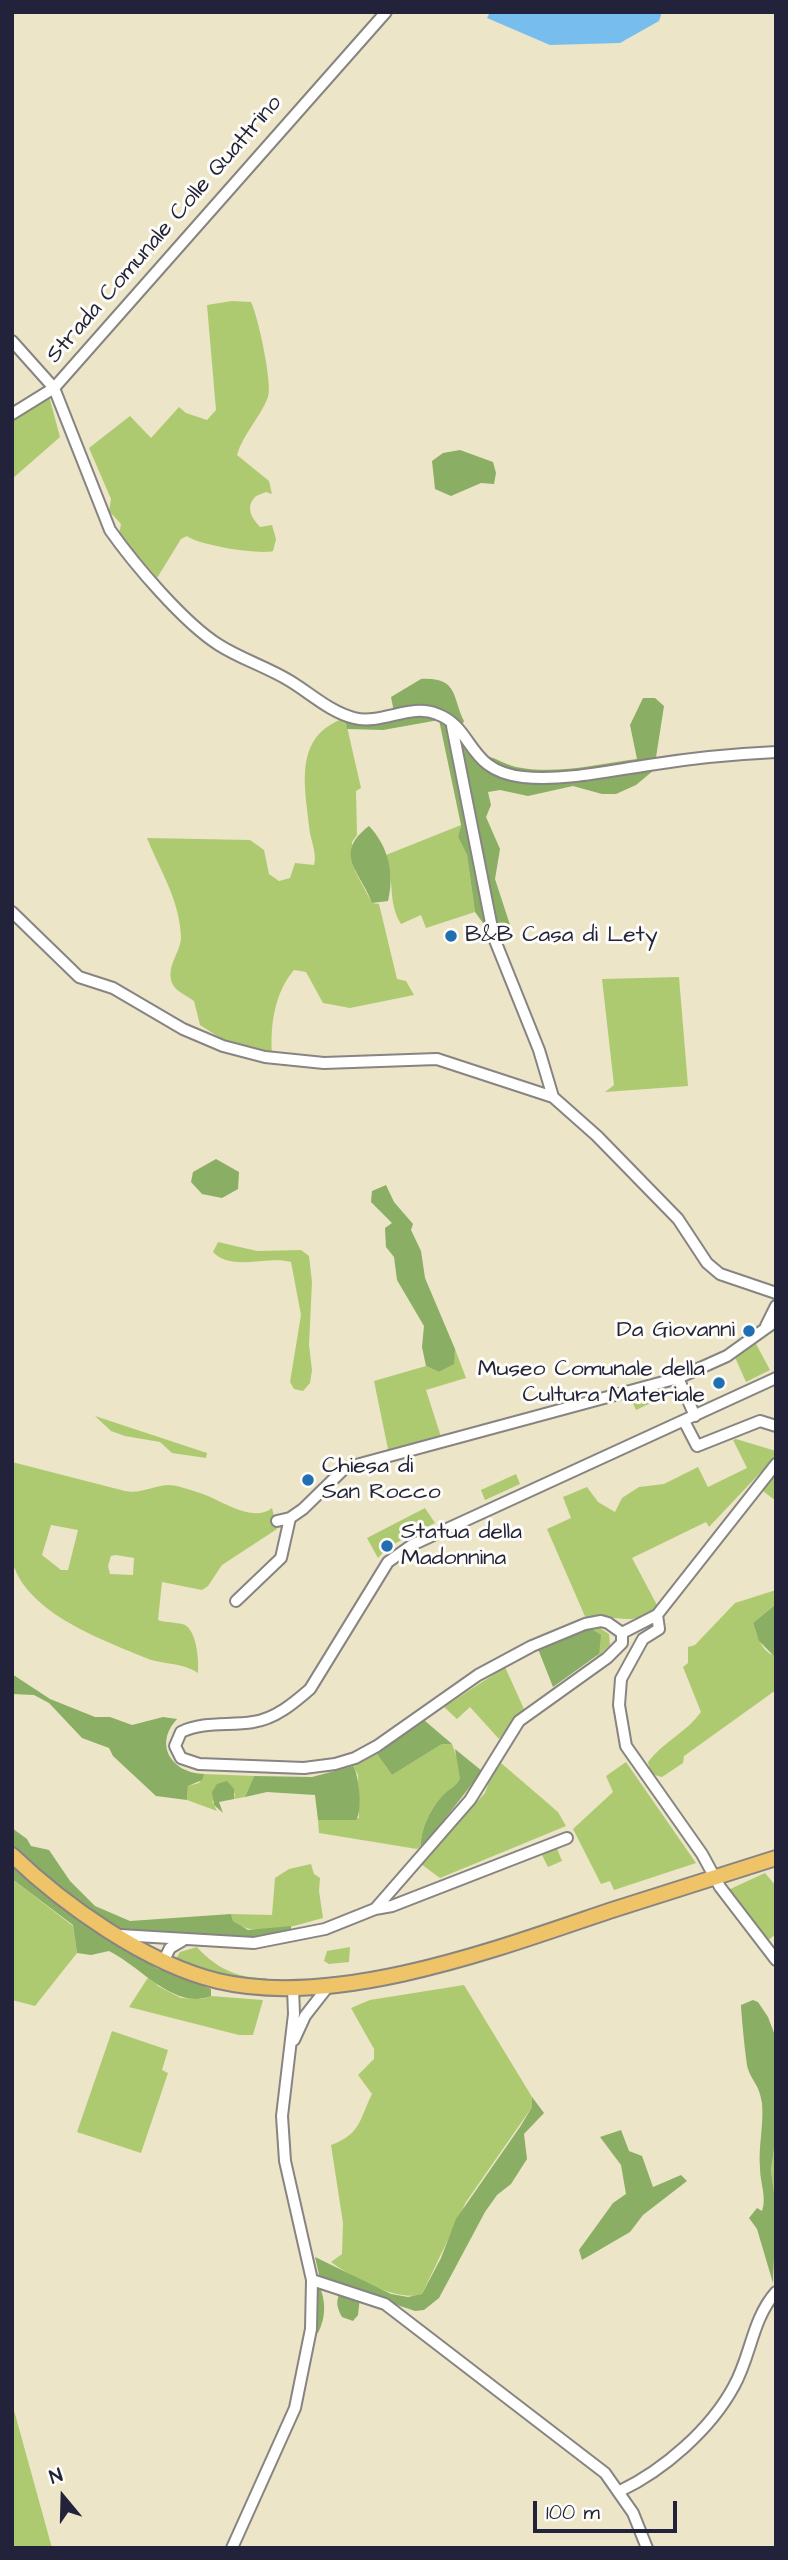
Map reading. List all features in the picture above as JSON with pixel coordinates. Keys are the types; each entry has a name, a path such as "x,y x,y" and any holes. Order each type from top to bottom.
{"main road":[{"path":"12,1855 56,1896 159,1957 220,1981 293,1988 412,1972 469,1958 776,1858"}],"street":[{"name":"Strada Comunale Colle Quattrino","path":"386,12 54,388 110,530 124,550 206,636 345,715 374,720 428,712 438,714 451,724"},
{"path":"12,341 54,388 12,414"},
{"path":"451,724 481,762 494,769 522,776 548,778 698,757 776,752"},
{"path":"451,724 494,938 539,1050 553,1097"},
{"path":"12,912 79,977 113,988 183,1029 223,1046 265,1057 324,1063 437,1059 480,1070 553,1097 597,1136 678,1219 707,1263 720,1274 742,1284 769,1288 776,1293"},
{"path":"765,1329 776,1306"},
{"path":"277,1521 290,1518 345,1468 678,1378 732,1353 776,1321"},
{"path":"678,1378 695,1416"},
{"path":"622,1633 601,1621 585,1624 532,1646 478,1675 377,1746 355,1758 335,1764 304,1768 199,1764 186,1761 177,1754 176,1740 181,1732 191,1727 254,1722 297,1700 317,1678 388,1562 412,1545 776,1378"},
{"path":"684,1421 697,1446 760,1421 776,1426"},
{"path":"622,1633 657,1615 776,1464"},
{"path":"236,1601 281,1558 290,1518"},
{"path":"657,1615 659,1629 643,1639 621,1679 619,1705 626,1746 720,1887 776,1959"},
{"path":"375,1909 470,1800 519,1721 607,1658 622,1643 622,1633"},
{"path":"120,1935 254,1943 291,1938 341,1924 375,1909 393,1906 567,1838"},
{"path":"159,1957 154,1949 161,1943 185,1940"},
{"path":"288,2052 305,2016 330,1984"},
{"path":"232,2548 295,2407 311,2329 312,2280 285,2161 282,2116 294,2014 293,1988"},
{"path":"312,2280 385,2304 605,2473 620,2491 647,2548"},
{"path":"620,2491 654,2473 708,2420 734,2386 756,2325 776,2292"}],"green space":[{"path":"232,301 251,302 267,365 268,397 237,455 269,481 272,494 266,492 256,496 250,508 260,527 272,525 276,539 273,551 255,552 229,548 203,543 187,536 181,539 157,578 119,534 121,524 109,511 111,499 89,448 130,416 151,438 179,407 186,413 207,420 216,410 207,305"},
{"path":"49,396 60,437 12,479 12,420"},
{"path":"460,450 493,462 496,473 494,484 481,483 451,496 435,489 432,461 443,453"},
{"path":"421,679 442,681 448,685 464,721 461,728 475,756 487,756 516,767 531,769 577,768 637,759 630,725 643,698 655,698 664,706 654,770 636,785 616,794 602,794 573,786 528,796 500,790 488,792 491,805 486,817 500,849 495,879 510,925 483,923 475,912 467,855 458,837 461,825 439,720 383,730 347,729 345,718 394,712 391,697"},
{"path":"345,718 361,788 356,791 357,835 352,842 355,871 372,903 379,904 397,979 406,981 414,995 350,1008 323,1003 306,972 294,970 282,988 275,1009 272,1053 225,1041 200,1025 194,1001 172,983 171,968 180,942 180,924 173,898 147,838 250,840 264,850 269,874 279,881 290,878 295,863 314,865 315,854 310,833 305,781 309,750 316,737 328,726"},
{"path":"461,825 458,837 467,855 475,912 426,928 421,915 401,924 392,898 386,855"},
{"path":"369,826 381,842 388,860 391,880 388,901 372,903 352,863 352,845"},
{"path":"679,977 688,1086 605,1092 614,1085 602,979"},
{"path":"216,1159 239,1172 238,1189 222,1198 202,1194 191,1182 193,1172"},
{"path":"386,1185 394,1202 413,1224 411,1230 421,1251 425,1278 455,1349 454,1364 439,1372 426,1366 422,1347 424,1326 397,1280 394,1257 386,1247 385,1228 392,1223 371,1202 372,1191"},
{"path":"218,1242 257,1251 301,1250 309,1256 312,1282 309,1345 312,1370 310,1383 303,1391 294,1389 290,1382 301,1315 291,1262 230,1261 213,1252"},
{"path":"754,1340 770,1370 746,1382 734,1355"},
{"path":"455,1349 466,1378 426,1390 442,1440 389,1454 374,1381 426,1366 439,1372 453,1364"},
{"path":"675,1387 677,1391 636,1410 632,1401"},
{"path":"95,1416 207,1453 206,1458 172,1453 160,1442 111,1431"},
{"path":"733,1440 776,1451 776,1456 709,1527 706,1522 632,1558 658,1607 648,1614 631,1619 597,1618 587,1621 547,1529 571,1518 563,1497 587,1487 598,1502 615,1512 622,1498 639,1487 664,1484 698,1467 708,1487 747,1468"},
{"path":"12,1462 125,1491 172,1485 246,1512 264,1512 272,1508 277,1529 222,1565 208,1586 202,1590 162,1582 158,1620 182,1624 189,1629 196,1647 198,1673 186,1667 146,1658 89,1634 51,1611 34,1597 13,1564 10,1530","holes":["51,1525 78,1530 68,1570 61,1570 42,1555","111,1556 134,1558 133,1575 110,1574 108,1566"]},
{"path":"776,1472 776,1501 759,1488"},
{"path":"516,1474 520,1484 485,1500 481,1490"},
{"path":"425,1508 435,1523 388,1547 378,1558 367,1538"},
{"path":"776,1590 776,1604 753,1623 763,1647 776,1656 776,1690 684,1756 683,1763 662,1777 651,1774 648,1762 701,1712 683,1667 688,1663 688,1647 695,1645 735,1603"},
{"path":"776,1604 775,1657 759,1641 753,1623"},
{"path":"598,1627 609,1634 610,1645 594,1660 599,1654 590,1628"},
{"path":"590,1628 601,1635 599,1654 553,1687 538,1649"},
{"path":"505,1667 524,1709 499,1739 470,1707 457,1719 444,1707"},
{"path":"12,1674 50,1699 95,1717 110,1717 132,1725 163,1717 177,1719 167,1738 170,1756 183,1769 204,1774 202,1780 188,1786 187,1800 156,1796 113,1756 109,1748 82,1738 49,1703 34,1695 12,1694"},
{"path":"424,1720 452,1744 442,1744 392,1775 377,1754"},
{"path":"442,1744 452,1744 460,1766 460,1778 431,1811 422,1832 421,1846 417,1849 319,1833 318,1820 359,1818 358,1775 353,1766 377,1754 392,1775"},
{"path":"455,1749 482,1771 421,1846 422,1832 431,1811 460,1778"},
{"path":"626,1762 696,1863 614,1890 610,1881 601,1884 573,1829 613,1792 606,1776"},
{"path":"501,1763 558,1812 566,1826 440,1878 421,1864 485,1793 493,1770"},
{"path":"353,1766 359,1793 356,1820 318,1820 315,1795 267,1792 245,1797 254,1776 312,1777"},
{"path":"204,1774 254,1776 245,1797 234,1799 235,1793 212,1801 217,1811 187,1800 188,1786 199,1783"},
{"path":"227,1781 234,1789 234,1799 219,1802 223,1813 214,1805 212,1792 217,1784"},
{"path":"12,1828 27,1839 31,1846 49,1850 70,1881 95,1906 130,1921 231,1914 233,1921 248,1930 291,1926 291,1930 261,1939 120,1930 60,1891 12,1846"},
{"path":"556,1846 562,1861 548,1867 541,1853"},
{"path":"12,1863 156,1968 211,1989 211,1996 198,1999 171,1992 109,1951 91,1955 77,1953 73,1925 12,1879"},
{"path":"311,1864 314,1874 320,1878 323,1918 265,1930 242,1927 233,1921 231,1914 272,1915 275,1878 289,1869"},
{"path":"765,1873 776,1886 776,1934 767,1941 728,1890"},
{"path":"12,1879 73,1926 77,1953 35,2006 12,2000"},
{"path":"197,1947 228,1971 247,1977 267,1978 266,1983 237,1981 179,1965 176,1959 180,1952"},
{"path":"350,1947 349,1962 329,1964 324,1961 327,1951"},
{"path":"149,1976 158,1986 181,1998 202,1999 211,1996 263,2000 253,2035 239,2035 129,2007"},
{"path":"464,1985 532,2097 532,2107 466,2202 422,2294 401,2295 362,2281 331,2262 342,2254 343,2223 331,2145 354,2131 372,2094 358,2075 374,2059 374,2049 351,2008 370,2000"},
{"path":"753,2000 758,2002 768,2017 776,2038 776,2136 771,2170 776,2207 773,2283 757,2229 749,2218 757,2208 762,2211 764,2200 760,2174 762,2103 747,2065 741,2009 741,2005"},
{"path":"112,2031 168,2050 162,2070 168,2073 141,2153 77,2132"},
{"path":"532,2097 544,2113 524,2134 527,2159 511,2184 497,2195 485,2212 439,2298 424,2310 415,2311 320,2279 315,2257 391,2294 408,2297 422,2294 441,2258 456,2219 520,2127 532,2107"},
{"path":"621,2130 629,2151 642,2156 653,2187 681,2175 687,2181 643,2215 630,2232 582,2260 579,2250 613,2203 626,2194 621,2165 600,2137"},
{"path":"776,2136 776,2207 771,2170"},
{"path":"314,2288 321,2290 324,2301 318,2333 313,2332"},
{"path":"341,2291 360,2297 358,2315 353,2321 342,2317 339,2311 337,2301"},
{"path":"12,2403 52,2548 12,2548"}],"water":[{"path":"490,12 662,12 659,21 620,43 550,45 487,18"}],"place":[{"name":"B&B Casa di Lety","path":"451,936"},
{"name":"Da Giovanni","path":"749,1331"},
{"name":"Museo Comunale della Cultura Materiale","path":"719,1383"},
{"name":"Chiesa di San Rocco","path":"308,1480"},
{"name":"Statua della Madonnina","path":"387,1546"}]}
